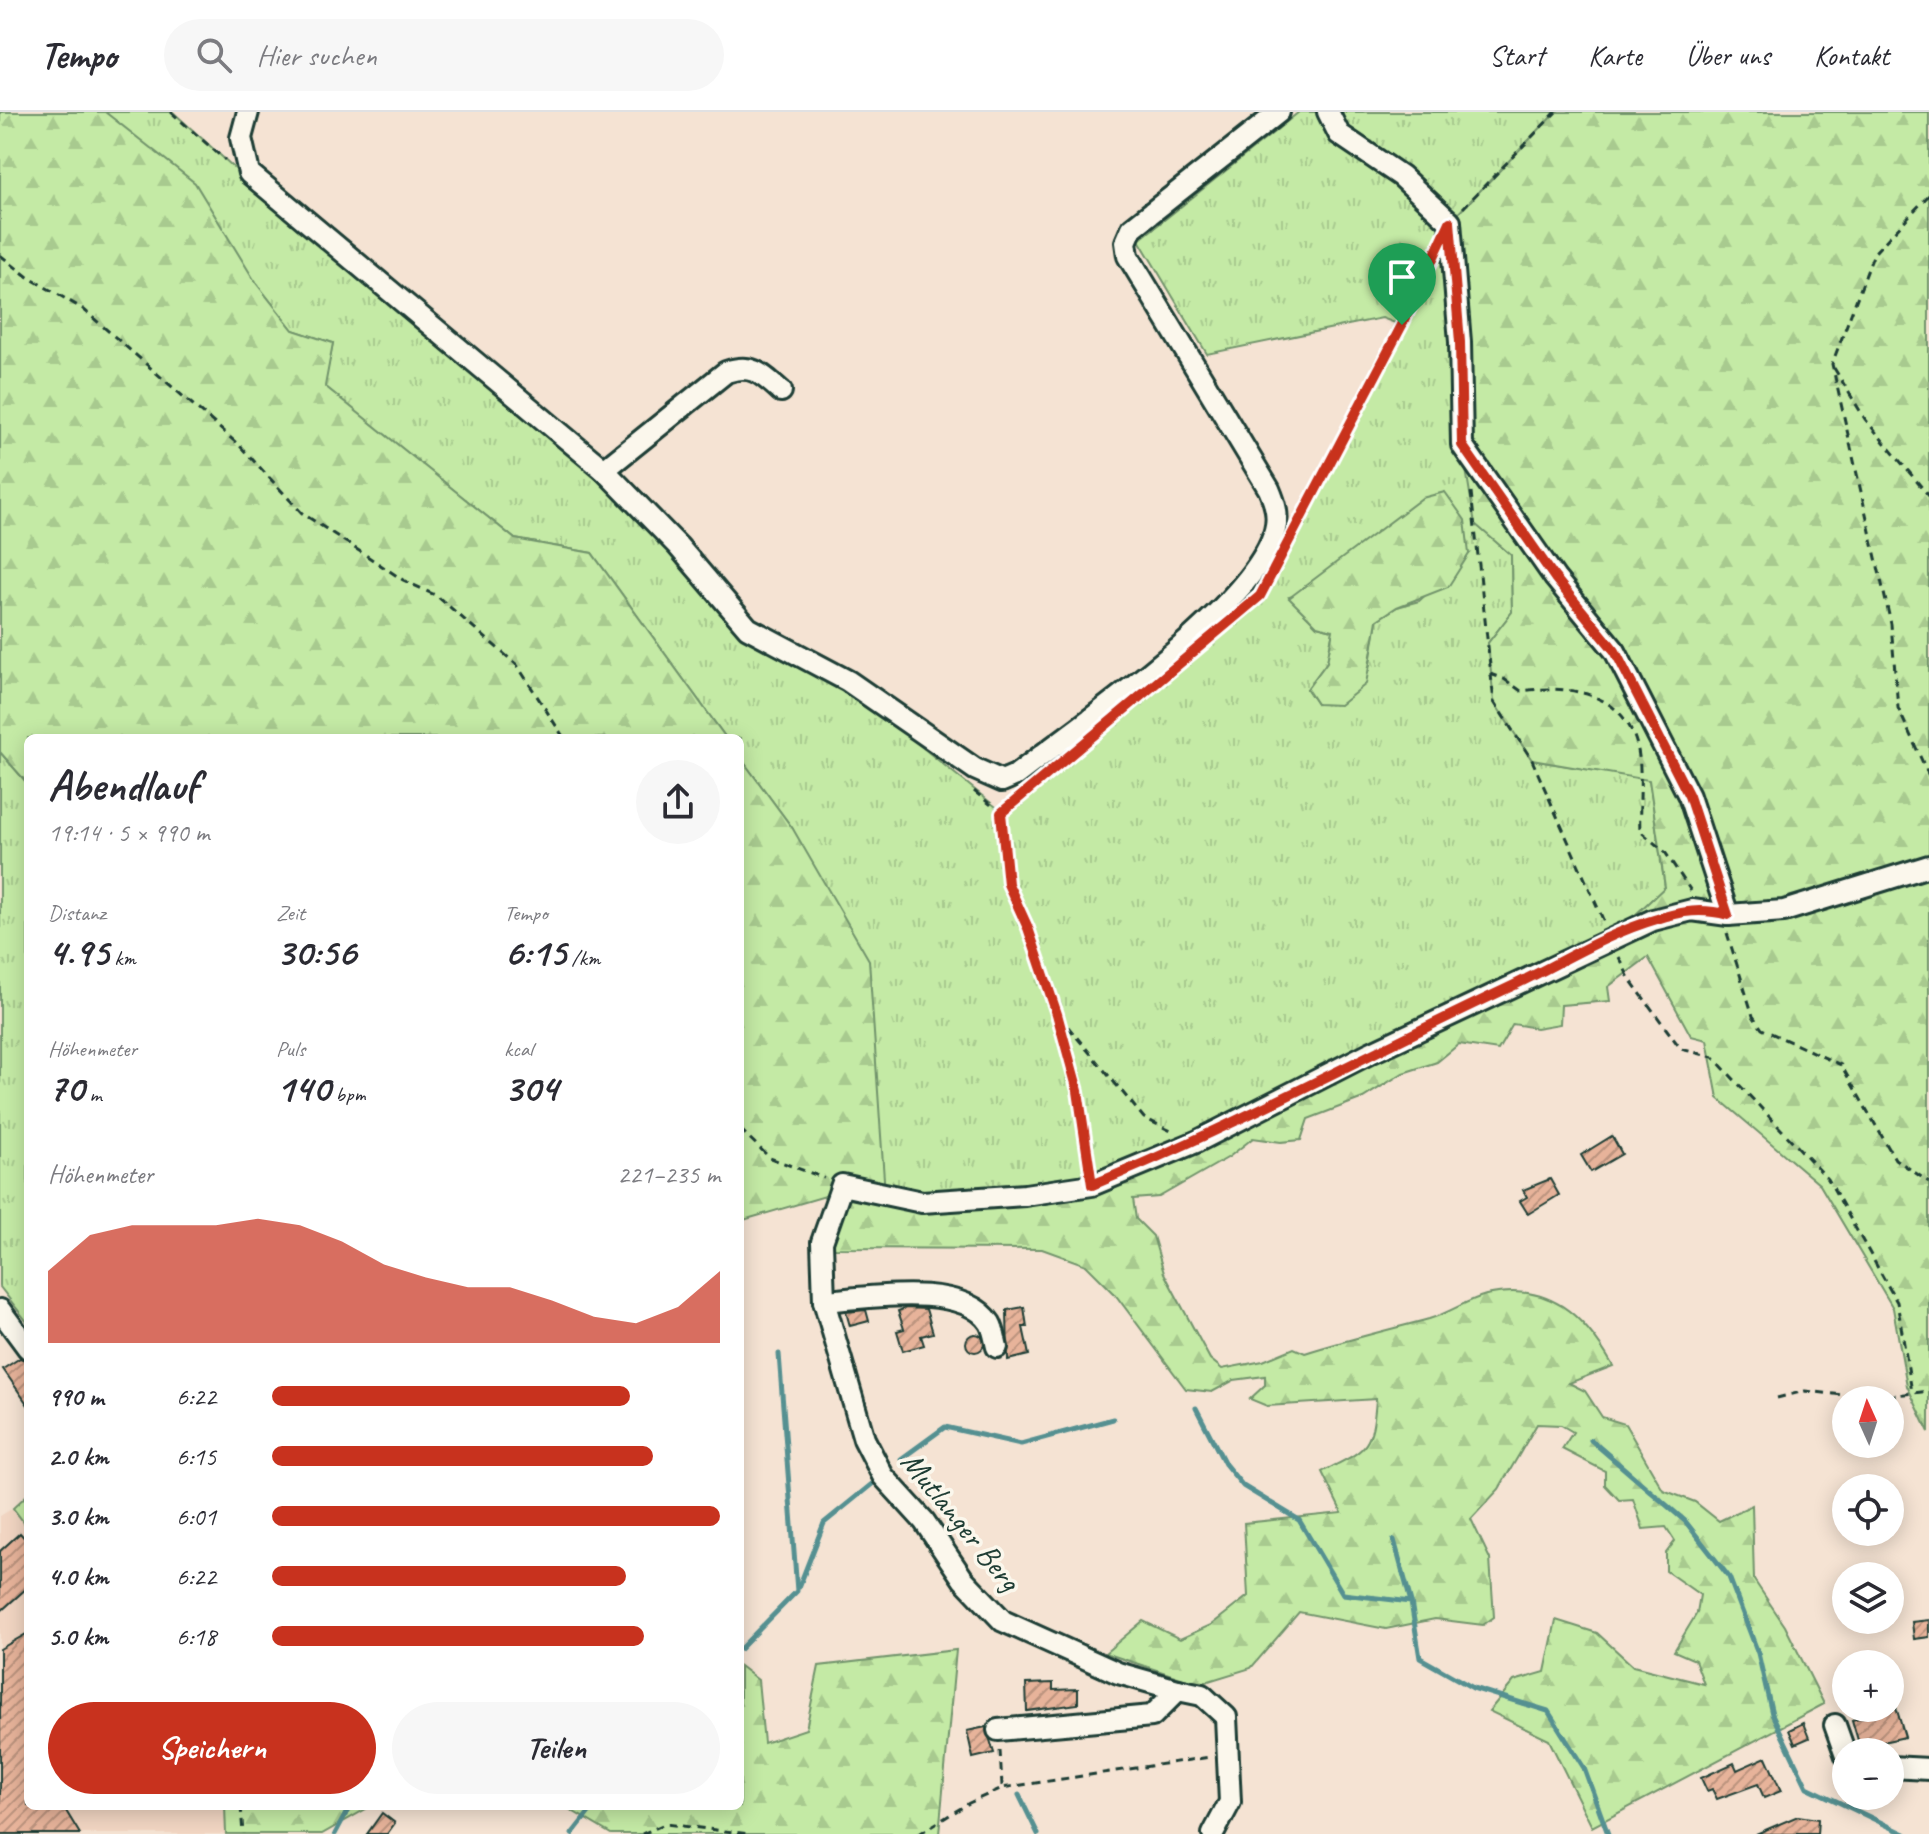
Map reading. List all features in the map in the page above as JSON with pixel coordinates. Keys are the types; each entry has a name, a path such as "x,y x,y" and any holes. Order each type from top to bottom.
{"street":[{"path":"248,112 241,138 249,173 604,470 678,546 748,628 848,681 990,778 1002,781 1016,775 1219,612 1253,576 1276,529 1277,508 1269,489 1128,256 1126,242 1132,228 1279,112"},
{"path":"1328,112 1339,134 1401,176 1450,222 1460,342 1462,445 1555,578 1615,651 1689,796 1728,915"},
{"path":"604,470 726,372 742,366 758,371 781,391"},
{"path":"842,1185 922,1202 1025,1195 1092,1185 1196,1142 1370,1053 1653,920 1692,910 1728,915 1784,911 1929,866"},
{"name":"Mutlanger Berg","path":"842,1185 822,1242 824,1301 864,1439 883,1476 924,1521 963,1579 1003,1621 1118,1673 1202,1695 1226,1717 1230,1802 1213,1834"},
{"path":"824,1301 925,1294 979,1312 991,1325 997,1347"},
{"path":"0,1310 24,1343"},
{"path":"998,1730 1152,1716 1178,1690"},
{"path":"1835,1725 1840,1738"},
{"path":"1904,1768 1929,1769"}],"path":[{"path":"171,112 235,169"},
{"path":"1289,542 1402,325 1450,222 1556,112"},
{"path":"1929,195 1874,253 1832,364 1891,624 1898,708 1929,776"},
{"path":"0,255 28,277 83,309 240,446 302,513 403,580 437,596 517,665 561,734"},
{"path":"1832,364 1865,419 1929,496"},
{"path":"1475,524 1494,702 1532,760 1629,978 1681,1049 1713,1057 1828,1179 1897,1302 1912,1392"},
{"path":"1001,813 1037,783"},
{"path":"966,784 1001,813 1008,884 1028,928 1057,1014 1078,1091 1092,1185"},
{"path":"1057,1014 1144,1118 1196,1142"},
{"path":"744,1133 770,1158 842,1185"},
{"path":"1777,1398 1805,1391 1872,1398 1929,1391"},
{"path":"998,1730 1002,1788"},
{"path":"919,1834 969,1803 1002,1788 1179,1760 1230,1756"},
{"path":"241,1810 243,1834"},
{"path":"642,1834 665,1824 750,1834"}],"shaded area":[{"path":"13,1508 24,1523 24,1810 232,1810 236,1834 0,1834 0,1516"}],"green space":[{"path":"0,112 105,112 195,183 256,283 293,330 333,343 325,386 515,539 592,553 723,734 24,734 24,779 0,752"},
{"path":"105,112 173,112 278,208 612,487 747,636 860,697 1001,811 1259,596 1398,324 1382,318 1207,354 1139,240 1299,112 1556,112 1549,120 1472,499 1475,523 1511,555 1512,612 1488,643 1532,760 1649,779 1665,887 1611,938 1092,1185 885,1195 793,829 744,762 744,734 723,734 592,553 515,539 324,386 333,343 293,330 256,283","holes":["1469,554 1419,601 1397,607 1377,620 1369,670 1317,704 1307,689 1327,662 1333,630 1317,626 1289,597"]},
{"path":"1556,112 1929,112 1929,1432 1907,1386 1893,1308 1820,1185 1718,1098 1707,1040 1691,1036 1648,957 1608,987 1610,1001 1561,1005 1560,1024 1536,1028 1513,1024 1498,1050 1459,1044 1437,1062 1403,1073 1363,1098 1308,1119 1301,1140 1281,1142 1253,1138 1229,1157 1159,1197 1133,1199 1136,1219 1153,1236 1164,1273 1210,1359 1222,1369 1263,1361 1294,1348 1305,1353 1429,1319 1486,1295 1528,1293 1546,1298 1577,1317 1602,1348 1613,1366 1569,1383 1585,1391 1602,1417 1625,1424 1663,1490 1695,1502 1719,1521 1752,1505 1754,1580 1785,1626 1824,1704 1592,1827 1549,1740 1489,1711 1514,1681 1545,1672 1556,1620 1597,1633 1633,1666 1704,1684 1695,1660 1674,1651 1697,1613 1700,1595 1666,1571 1666,1553 1675,1541 1666,1527 1643,1529 1633,1499 1619,1500 1605,1485 1605,1471 1562,1449 1573,1432 1561,1425 1537,1424 1499,1489 1471,1519 1490,1559 1494,1617 1483,1625 1435,1619 1386,1629 1299,1612 1251,1668 1199,1684 1105,1653 1143,1621 1180,1639 1211,1625 1248,1596 1244,1523 1342,1513 1322,1472 1364,1446 1372,1429 1376,1399 1267,1406 1250,1399 1265,1385 1265,1376 1234,1380 1212,1392 1186,1389 1114,1293 1086,1265 1042,1249 835,1248 822,1242 839,1192 744,1220 744,762 793,829 869,960 885,1194 1092,1185 1611,938 1665,887 1649,780 1532,760 1494,702 1488,643 1512,612 1511,555 1475,524 1462,445 1450,222"},
{"path":"1445,492 1465,520 1469,554 1448,587 1397,607 1377,620 1366,684 1340,705 1317,704 1307,689 1327,662 1333,630 1317,626 1289,598 1422,498"},
{"path":"0,752 24,779 24,1318 0,1287"},
{"path":"24,1498 24,1523 13,1508"},
{"path":"956,1650 939,1834 611,1834 571,1810 744,1810 744,1669 758,1680 764,1743 806,1729 819,1666"},
{"path":"225,1810 364,1810 322,1834 226,1834"}],"building":[{"path":"1612,1136 1622,1154 1591,1172 1581,1155"},
{"path":"1550,1179 1559,1195 1528,1214 1520,1201 1527,1197 1523,1190"},
{"path":"1024,1307 1027,1327 1023,1327 1029,1355 1008,1360 1007,1310"},
{"path":"906,1308 926,1309 933,1333 921,1336 924,1345 903,1351 897,1331 904,1329 898,1311"},
{"path":"866,1310 869,1321 850,1326 846,1312"},
{"path":"971,1334 979,1334 984,1343 982,1350 971,1352 966,1347 966,1339"},
{"path":"20,1358 24,1360 24,1399 3,1369"},
{"path":"20,1533 24,1538 24,1591 0,1612 0,1551"},
{"path":"1929,1620 1929,1637 1914,1639 1912,1622"},
{"path":"24,1635 24,1810 65,1810 80,1834 0,1834 0,1649"},
{"path":"1053,1683 1053,1690 1078,1689 1078,1704 1027,1711 1026,1684"},
{"path":"1853,1722 1900,1722 1905,1737 1900,1738 1857,1738"},
{"path":"1803,1723 1809,1738 1795,1744 1789,1730"},
{"path":"986,1727 994,1753 973,1758 967,1731"},
{"path":"1766,1757 1781,1791 1764,1798 1758,1784 1717,1799 1712,1789 1707,1791 1701,1778 1734,1763 1737,1770"},
{"path":"382,1813 395,1823 387,1834 367,1834"},
{"path":"1798,1816 1818,1819 1817,1834 1756,1834"}],"waterway":[{"path":"744,1645 797,1591 779,1354"},
{"path":"1196,1408 1225,1464 1243,1486 1299,1520 1343,1594 1411,1602 1420,1658 1473,1688 1548,1711 1584,1768 1608,1834"},
{"path":"901,1459 945,1427 1021,1444 1113,1419"},
{"path":"1591,1440 1685,1521 1729,1577 1758,1653 1772,1714 1807,1787 1905,1834"},
{"path":"799,1587 824,1523 872,1484"},
{"path":"1394,1540 1411,1602"},
{"path":"1019,1795 1038,1834"},
{"path":"335,1834 348,1810"},
{"path":"572,1834 591,1810"}],"route":[{"path":"1450,222 1460,342 1462,445 1555,578 1615,651 1689,796 1728,915 1710,910 1692,910 1653,920 1370,1053 1196,1142 1092,1185 1078,1091 1057,1014 1028,928 1008,884 1001,813 1260,596 1402,325 1450,222"}]}
